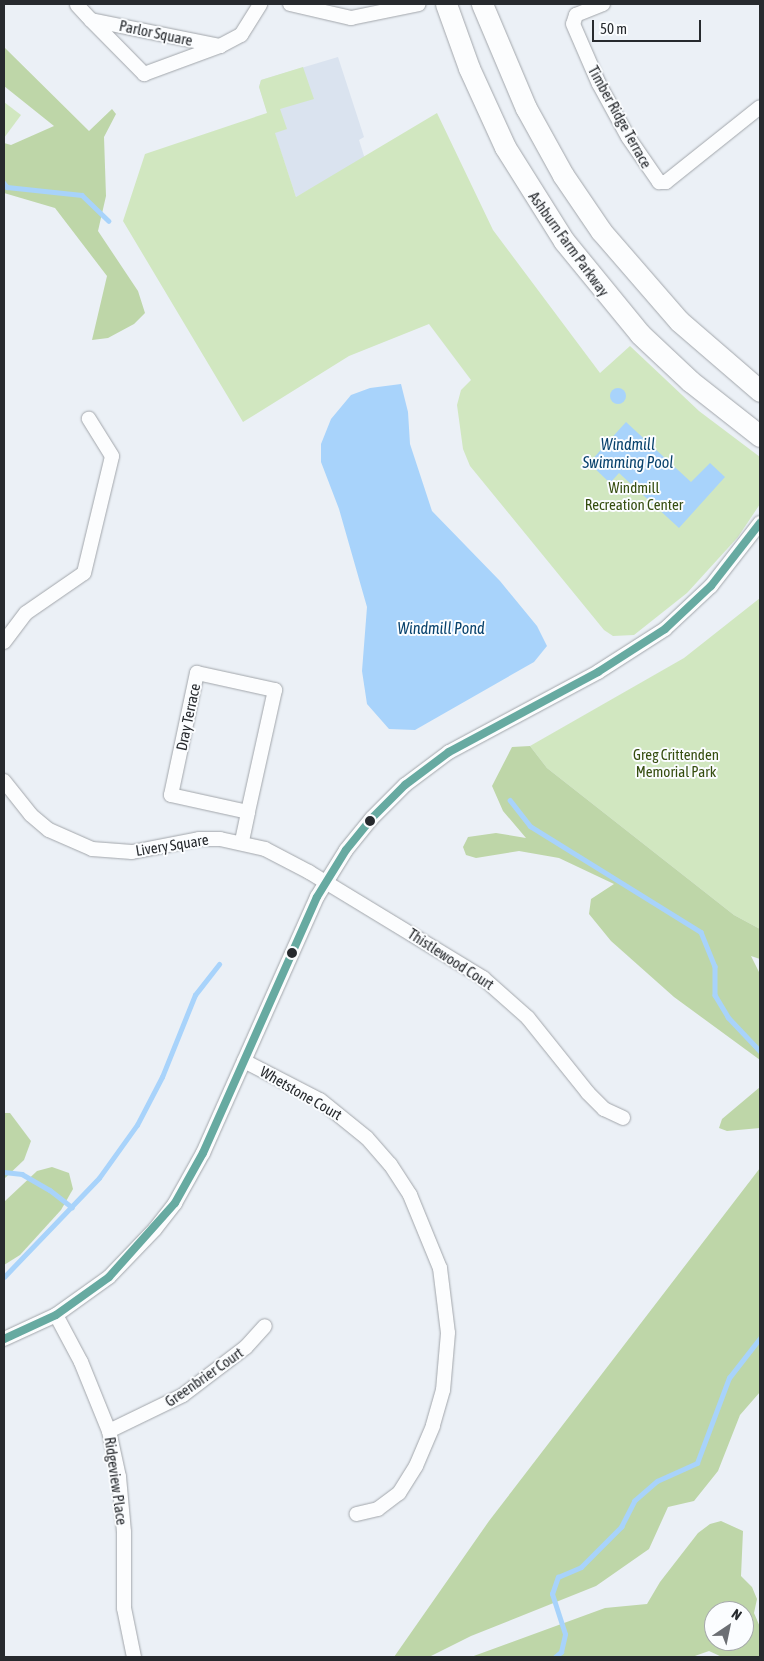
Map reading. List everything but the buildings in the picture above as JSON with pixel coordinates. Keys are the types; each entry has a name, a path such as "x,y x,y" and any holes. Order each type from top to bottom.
{"main road":[{"name":"Ashburn Farm Parkway","path":"446,4 469,68 505,147 564,241 640,334 690,381 760,436"},
{"path":"482,4 524,104 563,175 601,231 679,321 760,391"}],"street":[{"name":"Parlor Square","path":"77,5 144,74 220,46 241,34 260,4"},
{"path":"290,4 351,18 419,4"},
{"name":"Timber Ridge Terrace","path":"603,4 576,15 573,24 611,107 659,182 666,182 760,107"},
{"name":"Parlor Square","path":"91,20 220,46"},
{"path":"4,642 26,613 84,573 112,456 89,419"},
{"path":"4,1339 56,1315 109,1276 155,1229 174,1203 203,1153 326,882 372,818 405,785 449,752 610,665 665,629 710,586 760,523"},
{"name":"Dray Terrace","path":"242,841 274,690 197,673 171,795 248,812"},
{"name":"Livery Square","path":"4,781 30,815 49,830 92,849 132,852 199,839 242,841 276,854 326,882"},
{"name":"Thistlewood Court","path":"326,882 483,978 528,1018 588,1093 604,1109 623,1118"},
{"name":"Whetstone Court","path":"244,1062 320,1100 367,1138 390,1164 410,1195 440,1268 448,1333 443,1390 433,1426 416,1466 399,1493 378,1509 357,1514"},
{"name":"Ridgeview Place","path":"56,1315 82,1362 109,1431 118,1477 124,1532 124,1608 134,1657"},
{"name":"Greenbrier Court","path":"109,1431 183,1395 246,1347 265,1326"}],"shaded area":[{"path":"338,57 364,137 359,140 365,159 296,197 259,87 261,80"}],"green space":[{"path":"4,47 89,131 112,109 116,114 104,137 106,196 98,231 138,291 145,313 134,324 108,338 92,340 107,276 55,208 4,193 4,143 11,145 54,126 4,86"},
{"name":"Windmill Recreation Center","path":"303,67 314,99 280,109 287,129 275,133 296,197 437,113 493,230 600,373 630,346 699,411 760,457 760,504 738,537 687,593 634,635 613,636 604,630 470,466 463,449 457,405 461,390 471,380 429,324 349,356 243,422 123,221 145,154 267,113 259,87 261,80"},
{"path":"4,102 21,115 4,138"},
{"name":"Greg Crittenden Memorial Park","path":"760,598 760,929 734,915 547,768 530,746 684,658"},
{"path":"530,746 547,768 734,915 760,929 760,959 751,956 760,974 760,1060 674,997 611,941 589,914 591,899 614,884 559,858 519,851 476,858 466,855 463,847 468,837 496,833 526,838 503,811 492,786 512,747"},
{"path":"760,1087 760,1128 727,1131 719,1128 722,1119"},
{"path":"4,1113 10,1113 31,1141 24,1160 4,1179"},
{"path":"52,1167 69,1173 73,1189 61,1210 20,1255 4,1265 4,1202 37,1171"},
{"path":"760,1168 760,1392 740,1415 718,1471 694,1501 668,1507 649,1549 596,1586 471,1636 429,1657 394,1657 489,1521"},
{"path":"721,1521 743,1531 741,1576 752,1587 757,1599 754,1613 754,1601 704,1601 704,1651 709,1651 692,1657 471,1657 605,1608 647,1604 660,1582 698,1533 710,1524"},
{"path":"754,1613 760,1627 760,1657 722,1657 709,1651 754,1651"}],"water":[{"name":"Windmill Pond","path":"401,384 408,412 410,444 432,511 500,581 537,626 547,646 534,662 415,730 389,729 367,704 362,671 367,607 339,509 321,462 321,444 331,419 351,395 370,388"},
{"path":"618,388 624,390 626,396 624,402 618,404 612,402 610,396 612,390"},
{"name":"Windmill Swimming Pool","path":"626,422 691,482 710,463 725,477 679,528 619,473 610,483 589,463"}],"waterway":[{"path":"4,183 7,187 82,195 109,221"},
{"path":"510,800 530,826 701,932 715,966 715,995 728,1017 760,1051"},
{"path":"4,1277 99,1178 137,1125 162,1077 195,995 219,964"},
{"path":"4,1172 22,1174 50,1190 72,1207"},
{"path":"555,1657 561,1652 565,1634 552,1594 558,1577 581,1567 621,1527 634,1501 657,1481 697,1463 729,1378 760,1338"}],"transit line":[{"path":"4,1339 56,1315 109,1277 175,1203 203,1153 317,897 346,850 372,818 405,785 449,752 598,672 665,629 711,586 760,523"}]}
